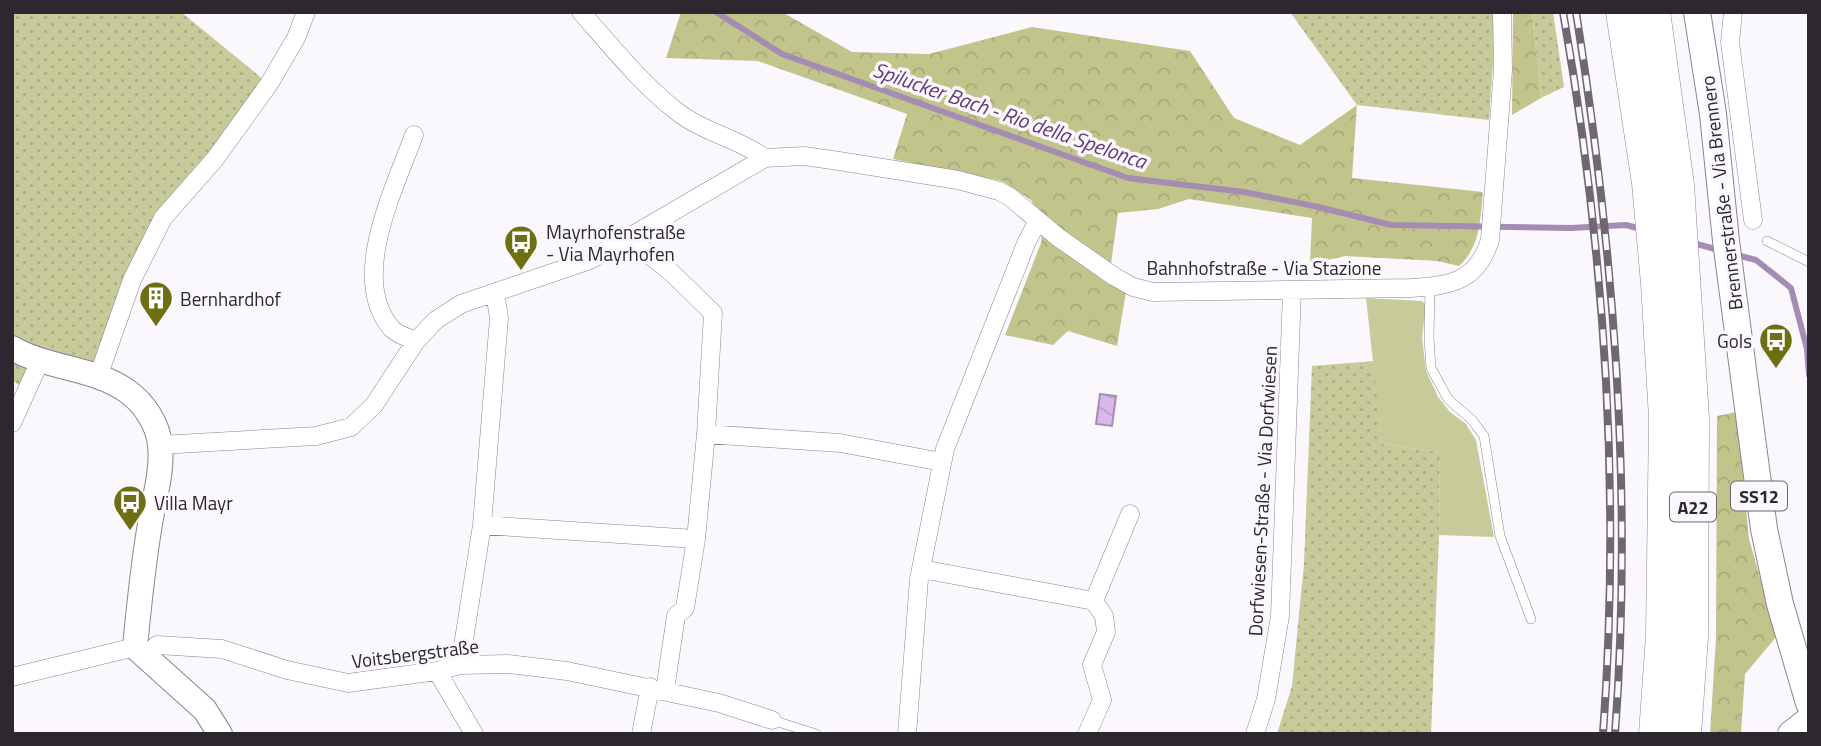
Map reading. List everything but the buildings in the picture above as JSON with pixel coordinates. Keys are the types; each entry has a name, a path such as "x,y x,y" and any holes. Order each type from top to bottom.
{"highway":[{"name":"A22","path":"1622,12 1663,184"},
{"name":"A22","path":"1654,12 1671,282 1693,431 1692,637 1685,734"},
{"name":"A22","path":"1655,734 1662,636 1665,418 1671,282"}],"main road":[{"name":"Brennerstraße - Via Brennero","path":"1697,12 1713,114 1731,285 1764,529 1780,604 1809,703"},
{"path":"1791,734 1809,720"}],"street":[{"path":"98,377 132,280 163,218 215,159 269,84 296,38 306,12"},
{"path":"581,12 635,73 676,111 724,139 749,147 765,158"},
{"name":"Bahnhofstraße - Via Stazione","path":"160,444 316,436 351,427 374,405 416,341 436,320 461,304 590,260 765,158 804,156 958,180 999,191 1115,277 1133,287 1153,292 1430,287 1451,283 1475,270 1485,257 1490,240 1503,70 1502,12"},
{"path":"1724,228 1738,215 1753,220 1730,42 1733,12"},
{"path":"414,135 375,252 374,284 380,310 394,331 416,341"},
{"path":"907,734 921,569 945,449 1027,241 1038,221"},
{"path":"630,239 713,313 706,434 696,539 685,608 676,616 657,689 641,734"},
{"name":"Dorfwiesen-Straße - Via Dorfwiesen","path":"1255,734 1266,699 1280,616 1292,291"},
{"path":"460,665 481,525 499,318 495,293"},
{"path":"12,348 40,360 98,377 128,392 143,405 156,429 160,444 159,467 144,556 140,651 205,710 220,734"},
{"path":"12,423 36,376 40,360"},
{"path":"706,434 840,443 942,462"},
{"path":"1094,601 1130,514"},
{"path":"481,525 696,539"},
{"path":"921,569 1094,601 1104,616 1106,632 1092,665 1102,700 1087,734"},
{"name":"Voitsbergstraße","path":"12,677 140,651 157,645 222,649 286,670 348,683 436,671 460,665 508,664 568,671 657,689 719,703 772,720"},
{"path":"436,671 474,734"}],"lane":[{"path":"1767,241 1809,262"},
{"path":"1430,287 1431,368 1448,399 1472,419 1484,436 1500,536 1512,575 1531,619"},
{"name":"Voitsbergstraße","path":"772,720 817,734"}],"green space":[{"path":"12,12 181,12 269,84 163,218 98,377 41,361 19,385 12,380"},
{"path":"681,12 782,12 852,52 929,54 1032,27 1190,51 1234,118 1300,145 1357,105 1352,178 1483,192 1478,232 1472,250 1459,266 1437,261 1345,256 1310,264 1312,218 1189,199 1158,209 1118,213 1111,264 1127,286 1117,346 1068,331 1053,345 1005,335 1041,243 1043,223 1031,200 1002,181 893,159 907,114 758,61 666,58"},
{"path":"1290,12 1493,12 1494,49 1489,120 1357,105"},
{"path":"1513,12 1532,12 1541,98 1512,115"},
{"path":"1532,12 1553,12 1564,87 1541,98"},
{"path":"1366,298 1422,301 1426,305 1422,338 1426,371 1438,397 1450,412 1466,424 1476,440 1494,537 1439,535 1440,452 1382,444"},
{"path":"1374,361 1382,444 1440,452 1431,734 1277,734 1292,686 1304,564 1312,366"},
{"path":"1737,412 1749,539 1777,636 1745,674 1741,734 1710,734 1716,638 1717,416"}],"water":[{"path":"1100,394 1116,396 1112,426 1096,424"}],"waterway":[{"name":"Spilucker Bach - Rio della Spelonca","path":"716,12 782,54 1128,178 1244,192 1391,225 1571,228 1626,225 1641,229"},
{"name":"Spilucker Bach - Rio della Spelonca","path":"1693,243 1719,250"},
{"name":"Spilucker Bach - Rio della Spelonca","path":"1733,254 1756,260 1791,288 1807,349 1809,375"}],"railway":[{"path":"1563,12 1590,192 1606,372 1610,553 1603,734"},
{"path":"1576,12 1601,192 1610,282 1621,462 1622,553 1615,734"}],"place":[{"name":"Mayrhofenstraße - Via Mayrhofen","path":"521,272"},
{"name":"Bernhardhof","path":"156,328"},
{"name":"Gols","path":"1776,370"},
{"name":"Villa Mayr","path":"130,532"}]}
